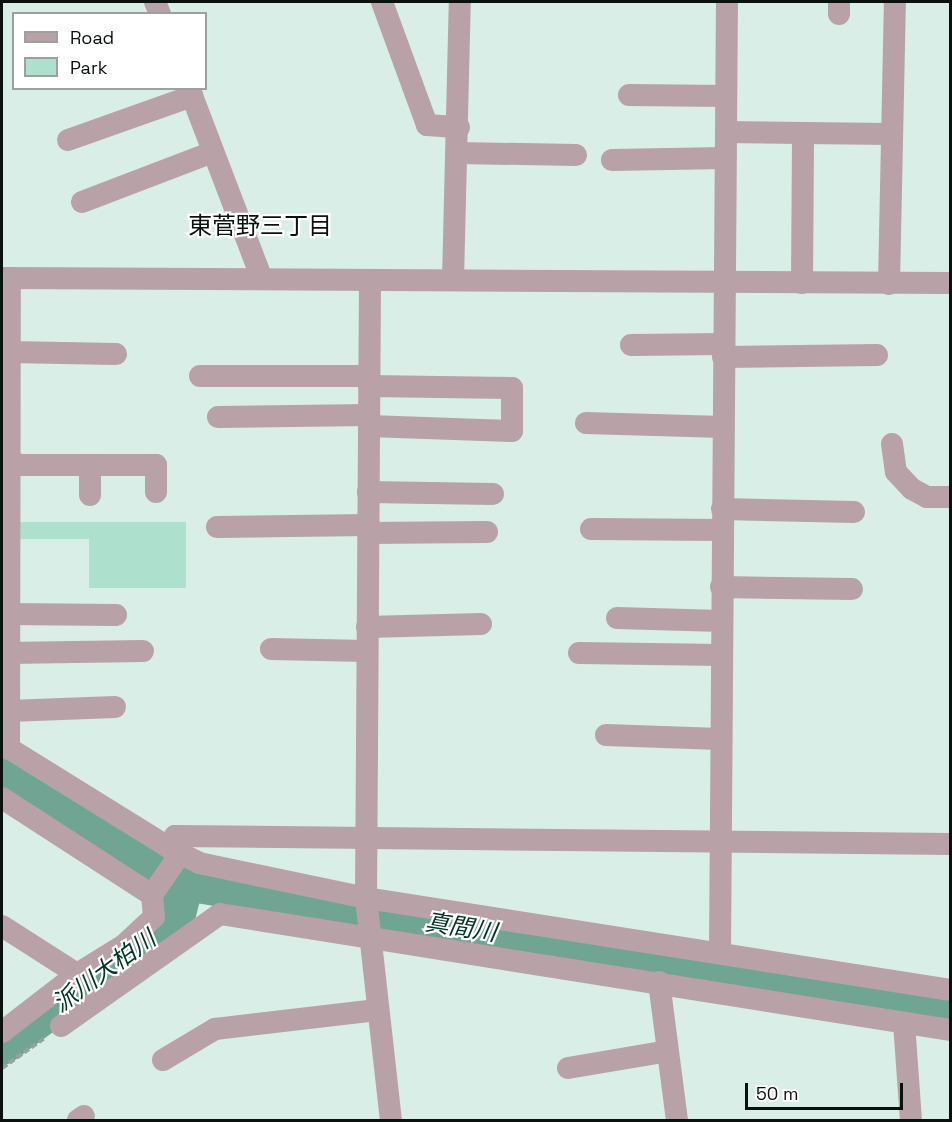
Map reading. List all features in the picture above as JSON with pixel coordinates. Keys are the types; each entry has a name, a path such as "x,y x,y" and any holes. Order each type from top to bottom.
{"street":[{"path":"382,2 427,125 459,127"},
{"path":"453,280 459,127 460,2"},
{"path":"720,952 727,2"},
{"path":"889,284 889,134 895,2"},
{"path":"68,140 190,92 261,277"},
{"path":"629,95 726,96"},
{"path":"726,132 889,134"},
{"path":"802,283 803,133"},
{"path":"82,202 213,152"},
{"path":"458,153 576,155"},
{"path":"612,160 725,158"},
{"path":"951,283 370,281 261,277 6,278 9,352 6,459 6,653 9,711 5,747 174,854 199,863 366,898 951,990"},
{"path":"370,281 366,898 368,934 391,1120"},
{"path":"631,345 877,355"},
{"path":"9,352 116,354"},
{"path":"200,376 369,380 512,387 512,431 369,421 218,417"},
{"path":"586,423 723,428"},
{"path":"892,444 896,472 912,489 927,497 951,497"},
{"path":"6,459 90,465 156,465 156,492"},
{"path":"90,465 90,495"},
{"path":"368,492 493,495"},
{"path":"591,529 854,512"},
{"path":"217,526 487,532"},
{"path":"721,587 852,588"},
{"path":"6,614 116,615"},
{"path":"618,618 721,621"},
{"path":"367,627 481,624"},
{"path":"271,648 367,651"},
{"path":"6,653 143,651"},
{"path":"579,652 721,655"},
{"path":"9,711 115,707"},
{"path":"606,735 720,739"},
{"path":"2,798 152,895"},
{"path":"2,1032 77,974 124,945 154,917 152,895 174,854 175,836 721,839 951,844"},
{"path":"61,1026 220,914 368,934 951,1030"},
{"path":"2,926 77,974"},
{"path":"659,982 677,1120"},
{"path":"163,1059 215,1029 377,1010"},
{"path":"904,1023 911,1120"},
{"path":"568,1068 668,1051"}],"path":[{"path":"2,1068 61,1026"}],"green space":[{"path":"18,522 186,522 186,588 89,588 89,539 18,539"}],"waterway":[{"name":"真間川","path":"2,769 185,882 950,1006"},
{"name":"派川大柏川","path":"2,1046 176,918 185,882"}],"district":[{"name":"東菅野三丁目","path":"260,226"}]}
